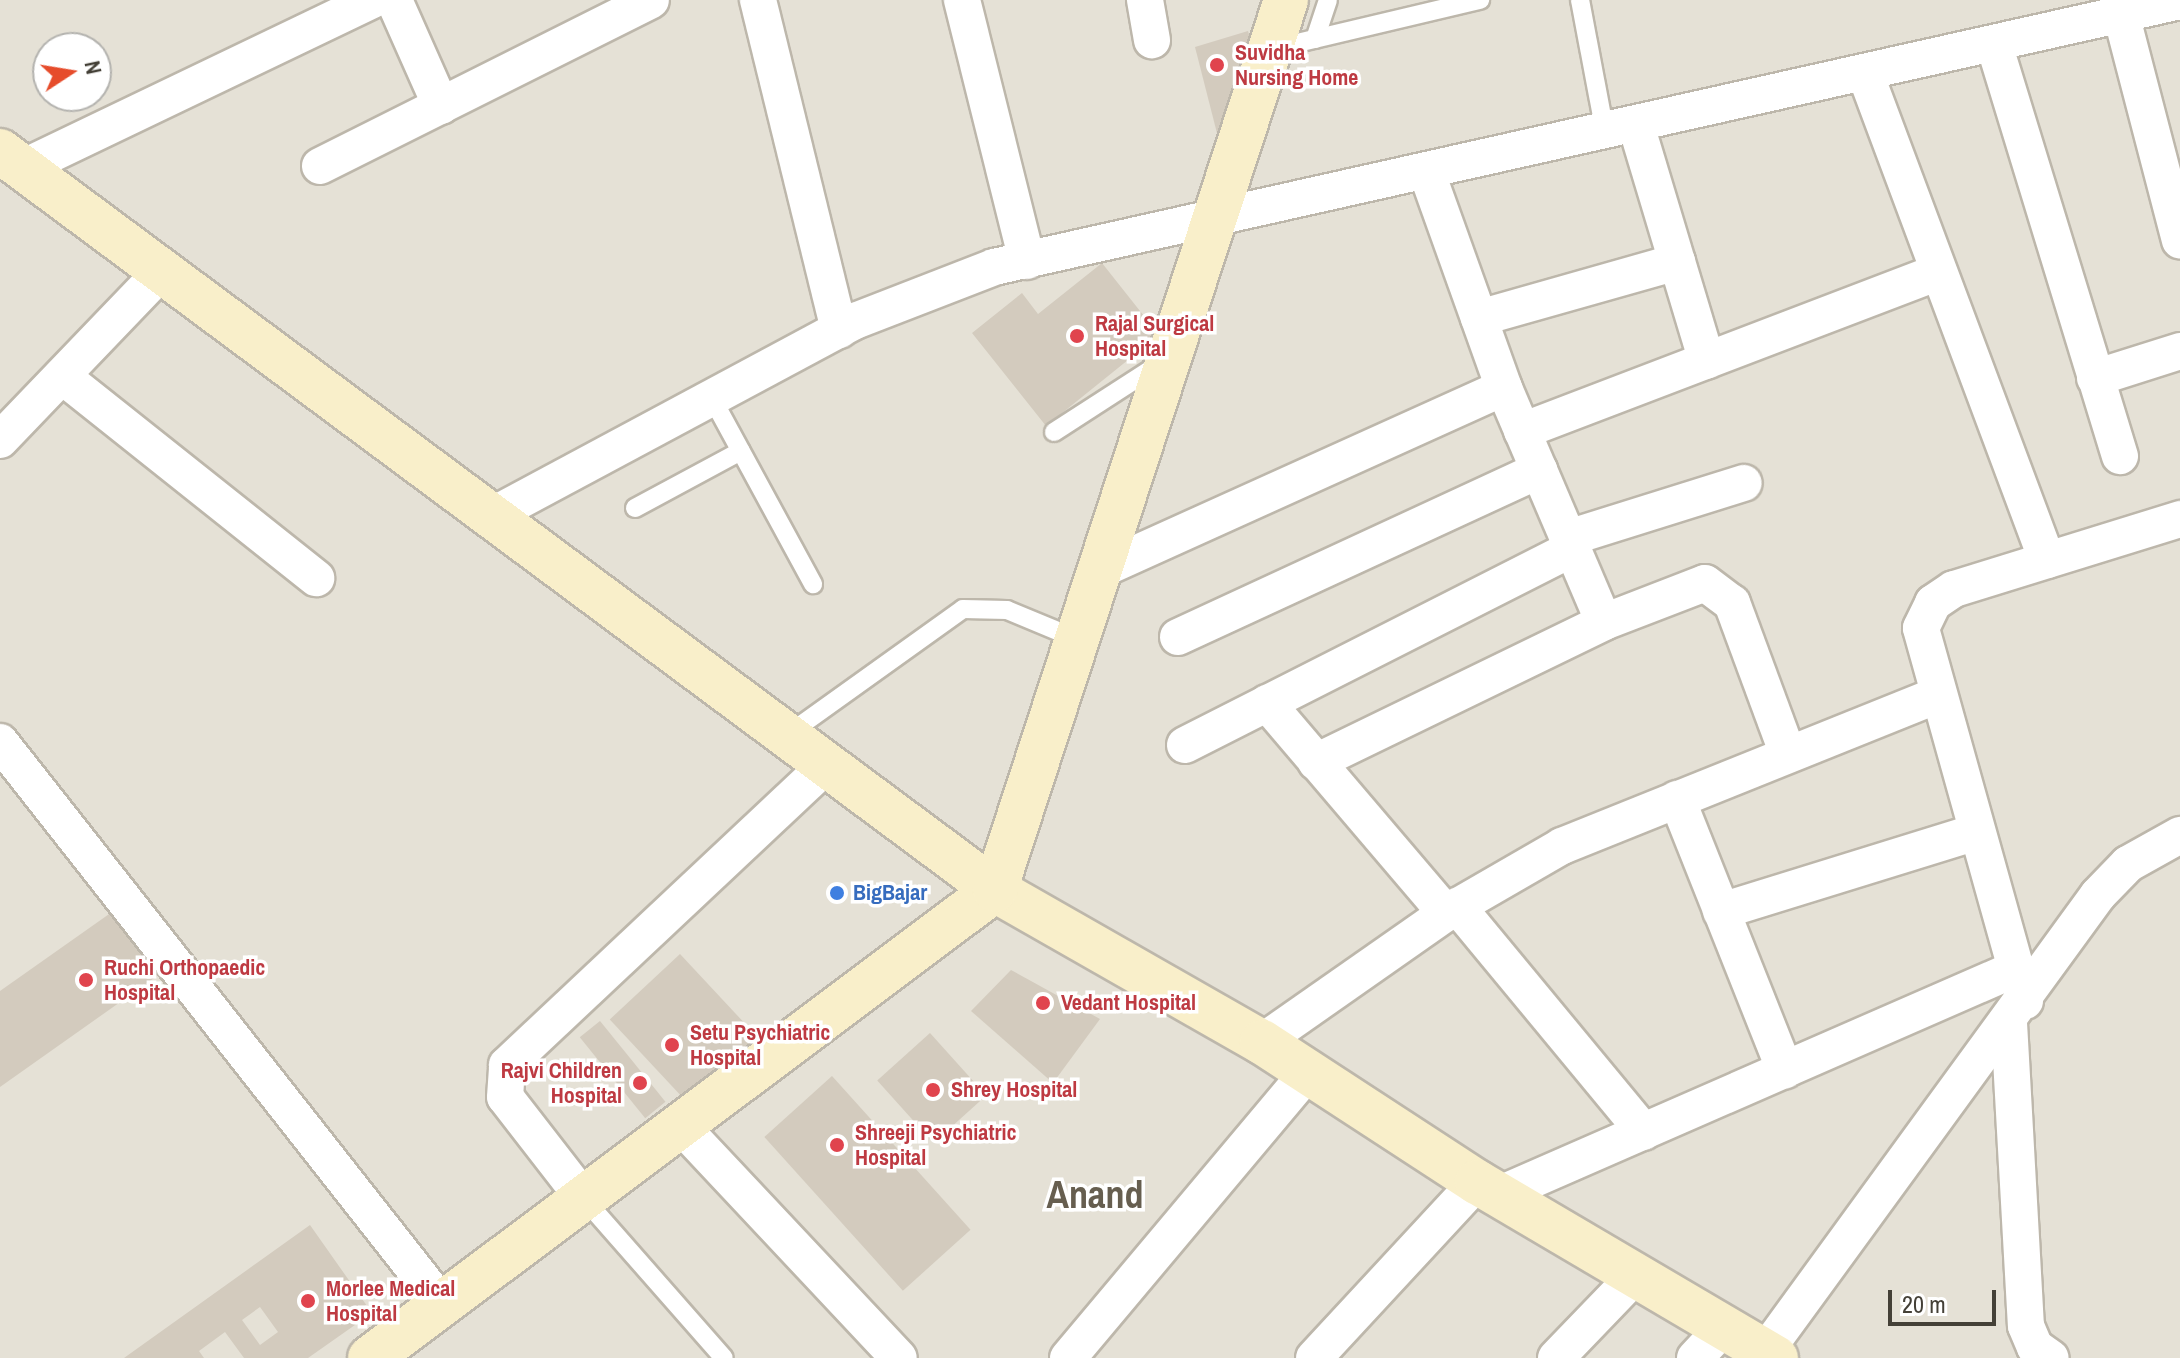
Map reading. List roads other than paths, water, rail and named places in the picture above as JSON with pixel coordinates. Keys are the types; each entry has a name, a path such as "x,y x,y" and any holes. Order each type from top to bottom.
{"street":[{"path":"372,0 11,160 995,890 1262,1042 1488,1188 1635,1276 1709,1343 1770,1355 2016,998 2098,895 2128,864 2180,835"},
{"path":"394,0 441,106"},
{"path":"320,166 651,0"},
{"path":"758,0 839,330"},
{"path":"962,0 1027,261"},
{"path":"1145,0 1152,40"},
{"path":"370,1358 995,890 1286,0"},
{"path":"491,516 839,330 1027,261 1213,222 2180,1"},
{"path":"2121,14 2180,240"},
{"path":"1994,44 2120,456"},
{"path":"1865,73 2047,560"},
{"path":"1621,129 1677,262 1707,361"},
{"path":"1427,173 1504,388 1604,622"},
{"path":"1479,318 1677,262"},
{"path":"0,440 162,271"},
{"path":"1522,431 1939,272"},
{"path":"2095,378 2180,351"},
{"path":"62,376 316,578"},
{"path":"1100,570 1504,388"},
{"path":"1178,637 1539,470"},
{"path":"1185,745 1571,543 1744,483"},
{"path":"2051,1358 2035,1347 2026,1326 2016,998 1976,832 1936,696 1921,628 1933,603 1954,589 2180,519"},
{"path":"1316,762 1604,622 1705,583 1719,587 1732,603 1788,754"},
{"path":"1262,1042 1451,910 1562,846 1936,696"},
{"path":"1267,703 1644,1132"},
{"path":"0,742 442,1304"},
{"path":"585,1200 505,1097 507,1065 827,765"},
{"path":"1677,799 1785,1070"},
{"path":"1721,911 1976,832"},
{"path":"1314,1358 1488,1188 1644,1132 1785,1070 2016,998"},
{"path":"1068,1358 1308,1072"},
{"path":"681,1126 899,1358"},
{"path":"1556,1358 1635,1276"}],"lane":[{"path":"1315,39 1328,0"},
{"path":"1270,50 1480,0"},
{"path":"1580,0 1621,129"},
{"path":"1054,432 1169,358"},
{"path":"712,398 813,584"},
{"path":"635,508 741,451"},
{"path":"787,735 963,609 1007,610 1077,639"},
{"path":"585,1200 724,1358"}],"place":[{"name":"Suvidha Nursing Home","path":"1217,65"},
{"name":"Rajal Surgical Hospital","path":"1077,336"},
{"name":"BigBajar","path":"837,893"},
{"name":"Ruchi Orthopaedic Hospital","path":"86,980"},
{"name":"Vedant Hospital","path":"1043,1003"},
{"name":"Setu Psychiatric Hospital","path":"672,1045"},
{"name":"Rajvi Children Hospital","path":"640,1083"},
{"name":"Shrey Hospital","path":"933,1090"},
{"name":"Shreeji Psychiatric Hospital","path":"837,1145"},
{"name":"Morlee Medical Hospital","path":"308,1301"}],"district":[{"name":"Anand","path":"1095,1195"}]}
